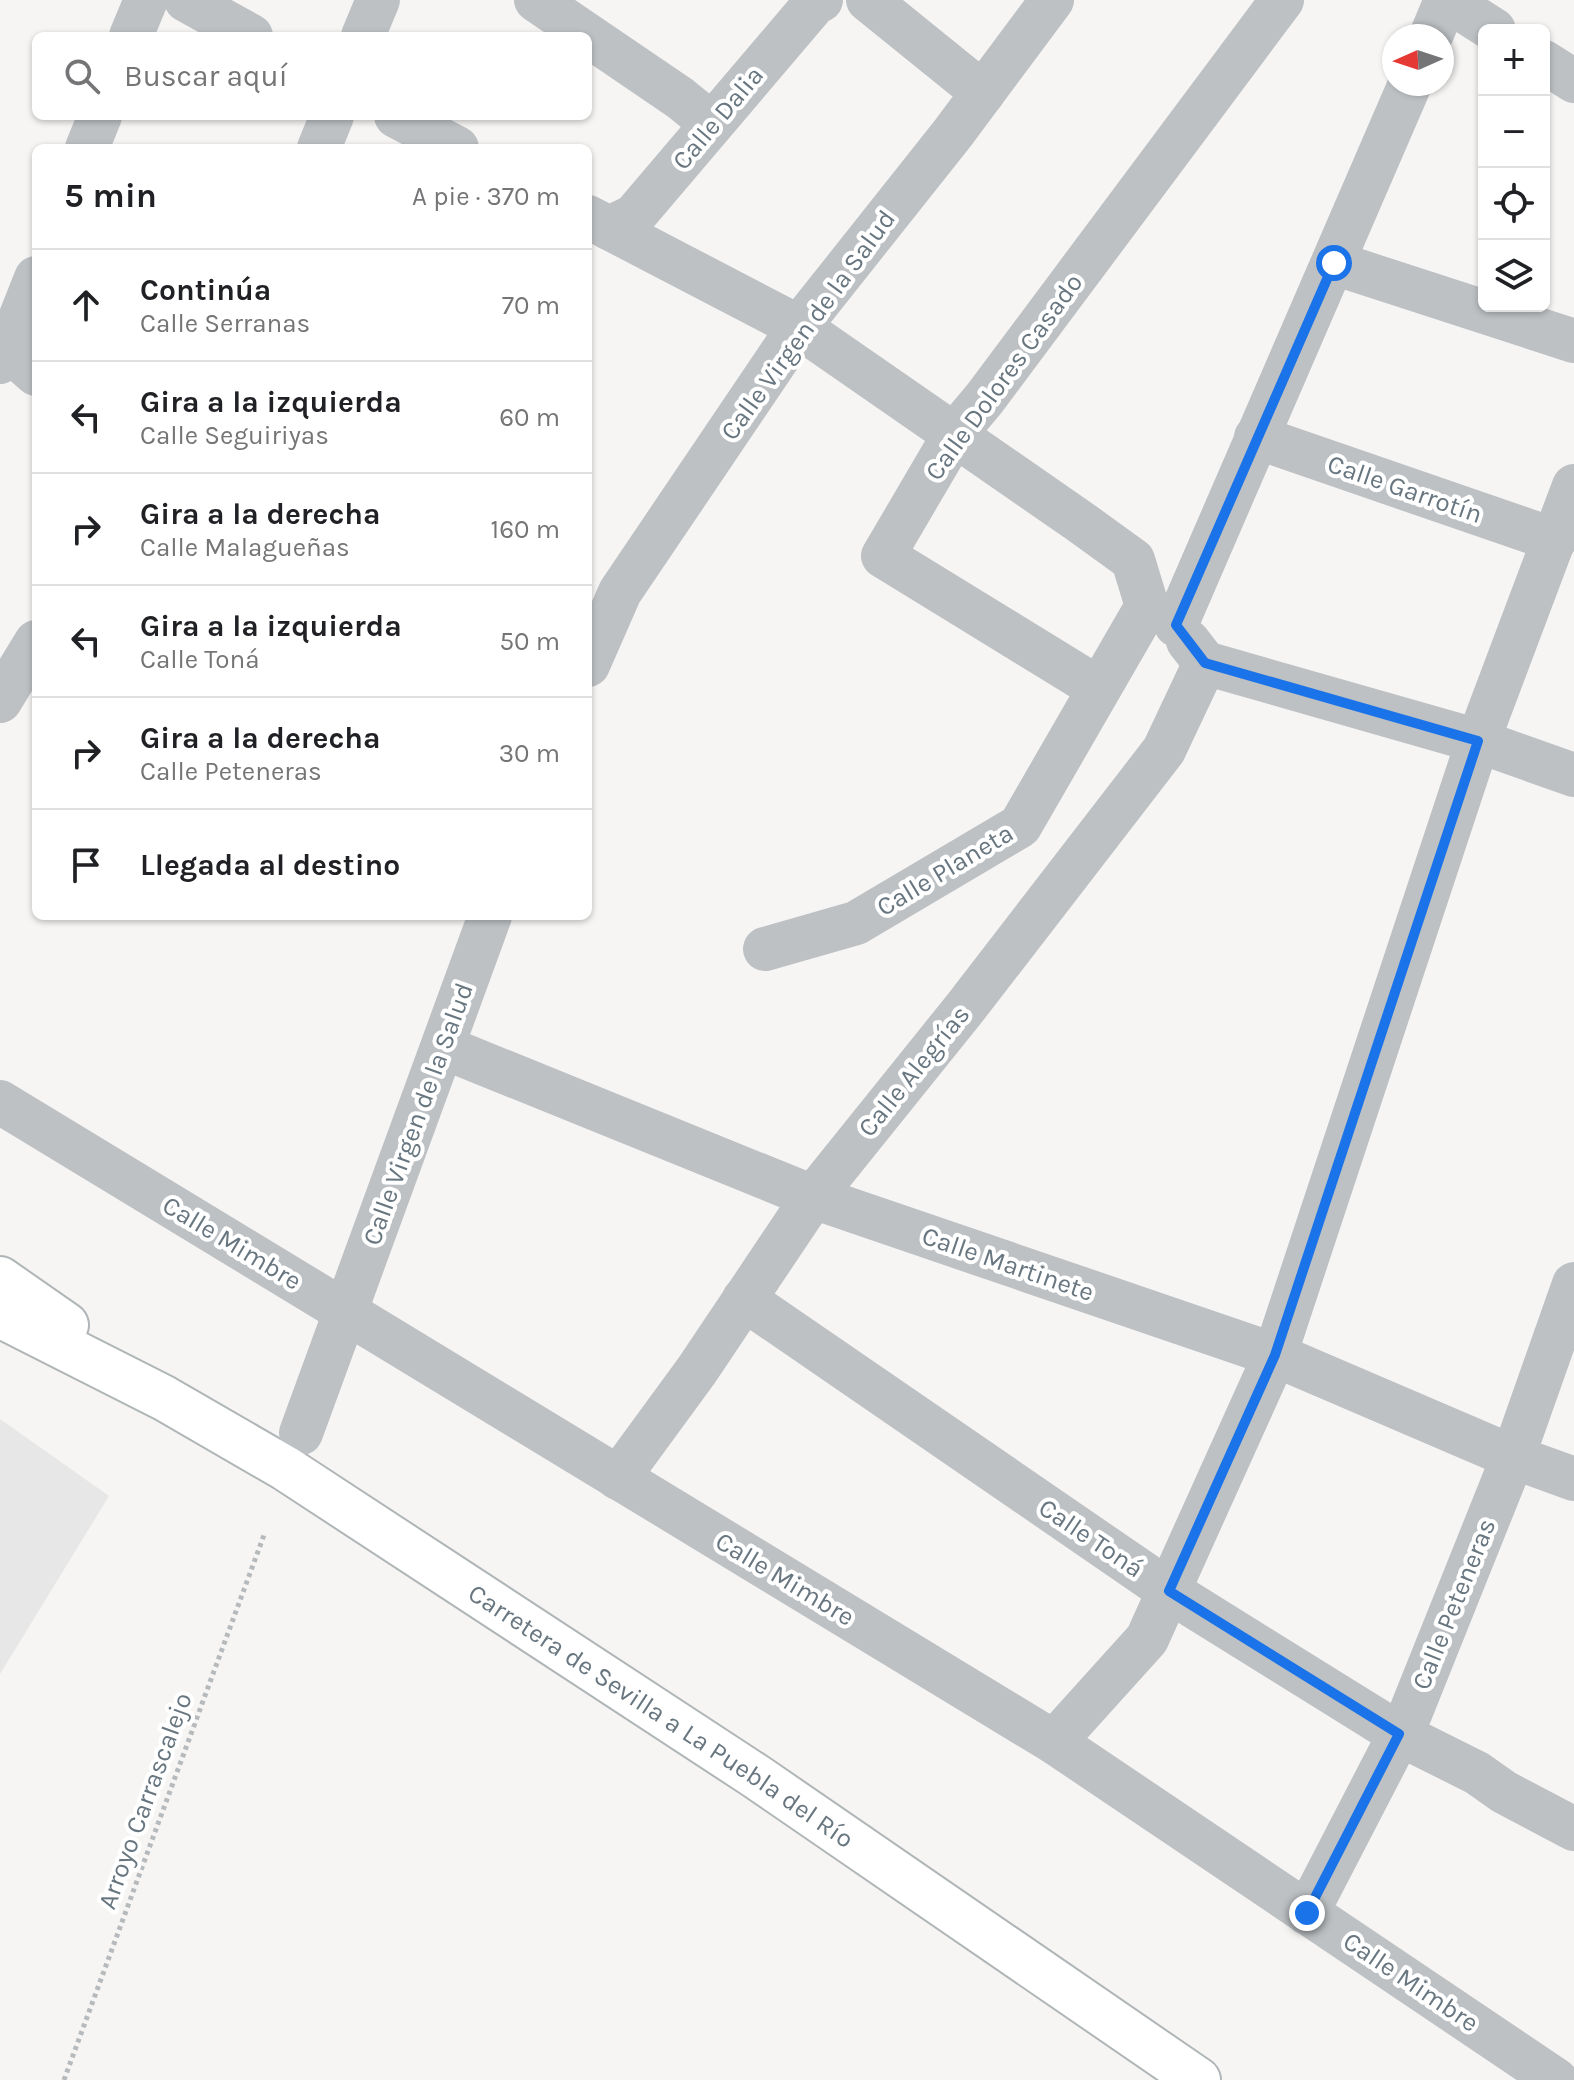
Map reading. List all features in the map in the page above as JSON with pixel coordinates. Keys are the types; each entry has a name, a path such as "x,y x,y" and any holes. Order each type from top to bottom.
{"main road":[{"name":"Carretera de Sevilla a La Puebla del Río","path":"0,1279 164,1398"},
{"name":"Carretera de Sevilla a La Puebla del Río","path":"0,1315 164,1398 285,1468 757,1777 1149,2047"},
{"path":"1149,2047 1198,2080"},
{"path":"1149,2047 1211,2080"}],"street":[{"path":"133,32 146,0"},
{"path":"186,0 244,32"},
{"path":"365,32 378,0"},
{"path":"536,0 583,32"},
{"name":"Calle Dalia","path":"599,223 634,216 815,3 821,0"},
{"path":"868,0 983,93"},
{"name":"Calle Virgen de la Salud","path":"592,656 620,592 799,327 1052,0"},
{"name":"Calle Dolores Casado","path":"1098,688 883,556 954,435 985,398 1282,0"},
{"path":"1436,24 1447,0 1485,24"},
{"path":"592,38 680,98 712,124"},
{"path":"1550,66 1574,81"},
{"name":"Calle Planeta","path":"765,949 856,923 1020,826 1098,688 1161,616 1256,437 1405,96"},
{"path":"89,144 98,120"},
{"path":"321,144 330,120"},
{"path":"404,120 449,144"},
{"path":"599,223 799,327 1133,560 1161,616 1205,663 1478,741 1574,775"},
{"path":"1334,263 1574,341"},
{"path":"11,357 32,291"},
{"name":"Calle Garrotín","path":"1256,437 1555,540"},
{"path":"1054,1742 1147,1639 1275,1355 1478,741 1574,486"},
{"path":"0,701 32,649"},
{"name":"Calle Alegrías","path":"618,1478 697,1370 813,1197 965,1008 1164,750 1205,663"},
{"name":"Calle Virgen de la Salud","path":"301,1433 489,920"},
{"name":"Calle Martinete","path":"443,1047 813,1197 1275,1355 1513,1457 1574,1479"},
{"name":"Calle Mimbre","path":"0,1102 1054,1742 1556,2080"},
{"name":"Calle Peteneras","path":"1307,1913 1410,1714 1513,1457 1574,1284"},
{"name":"Calle Toná","path":"744,1299 1169,1591 1399,1734 1477,1773 1504,1792 1574,1829"}],"path":[{"name":"Arroyo Carrascalejo","path":"64,2080 264,1535"}],"shaded area":[{"path":"0,1419 109,1496 0,1674"}],"route":[{"path":"1307,1913 1399,1734 1169,1591 1275,1355 1478,741 1205,663 1176,625 1334,263"}]}
